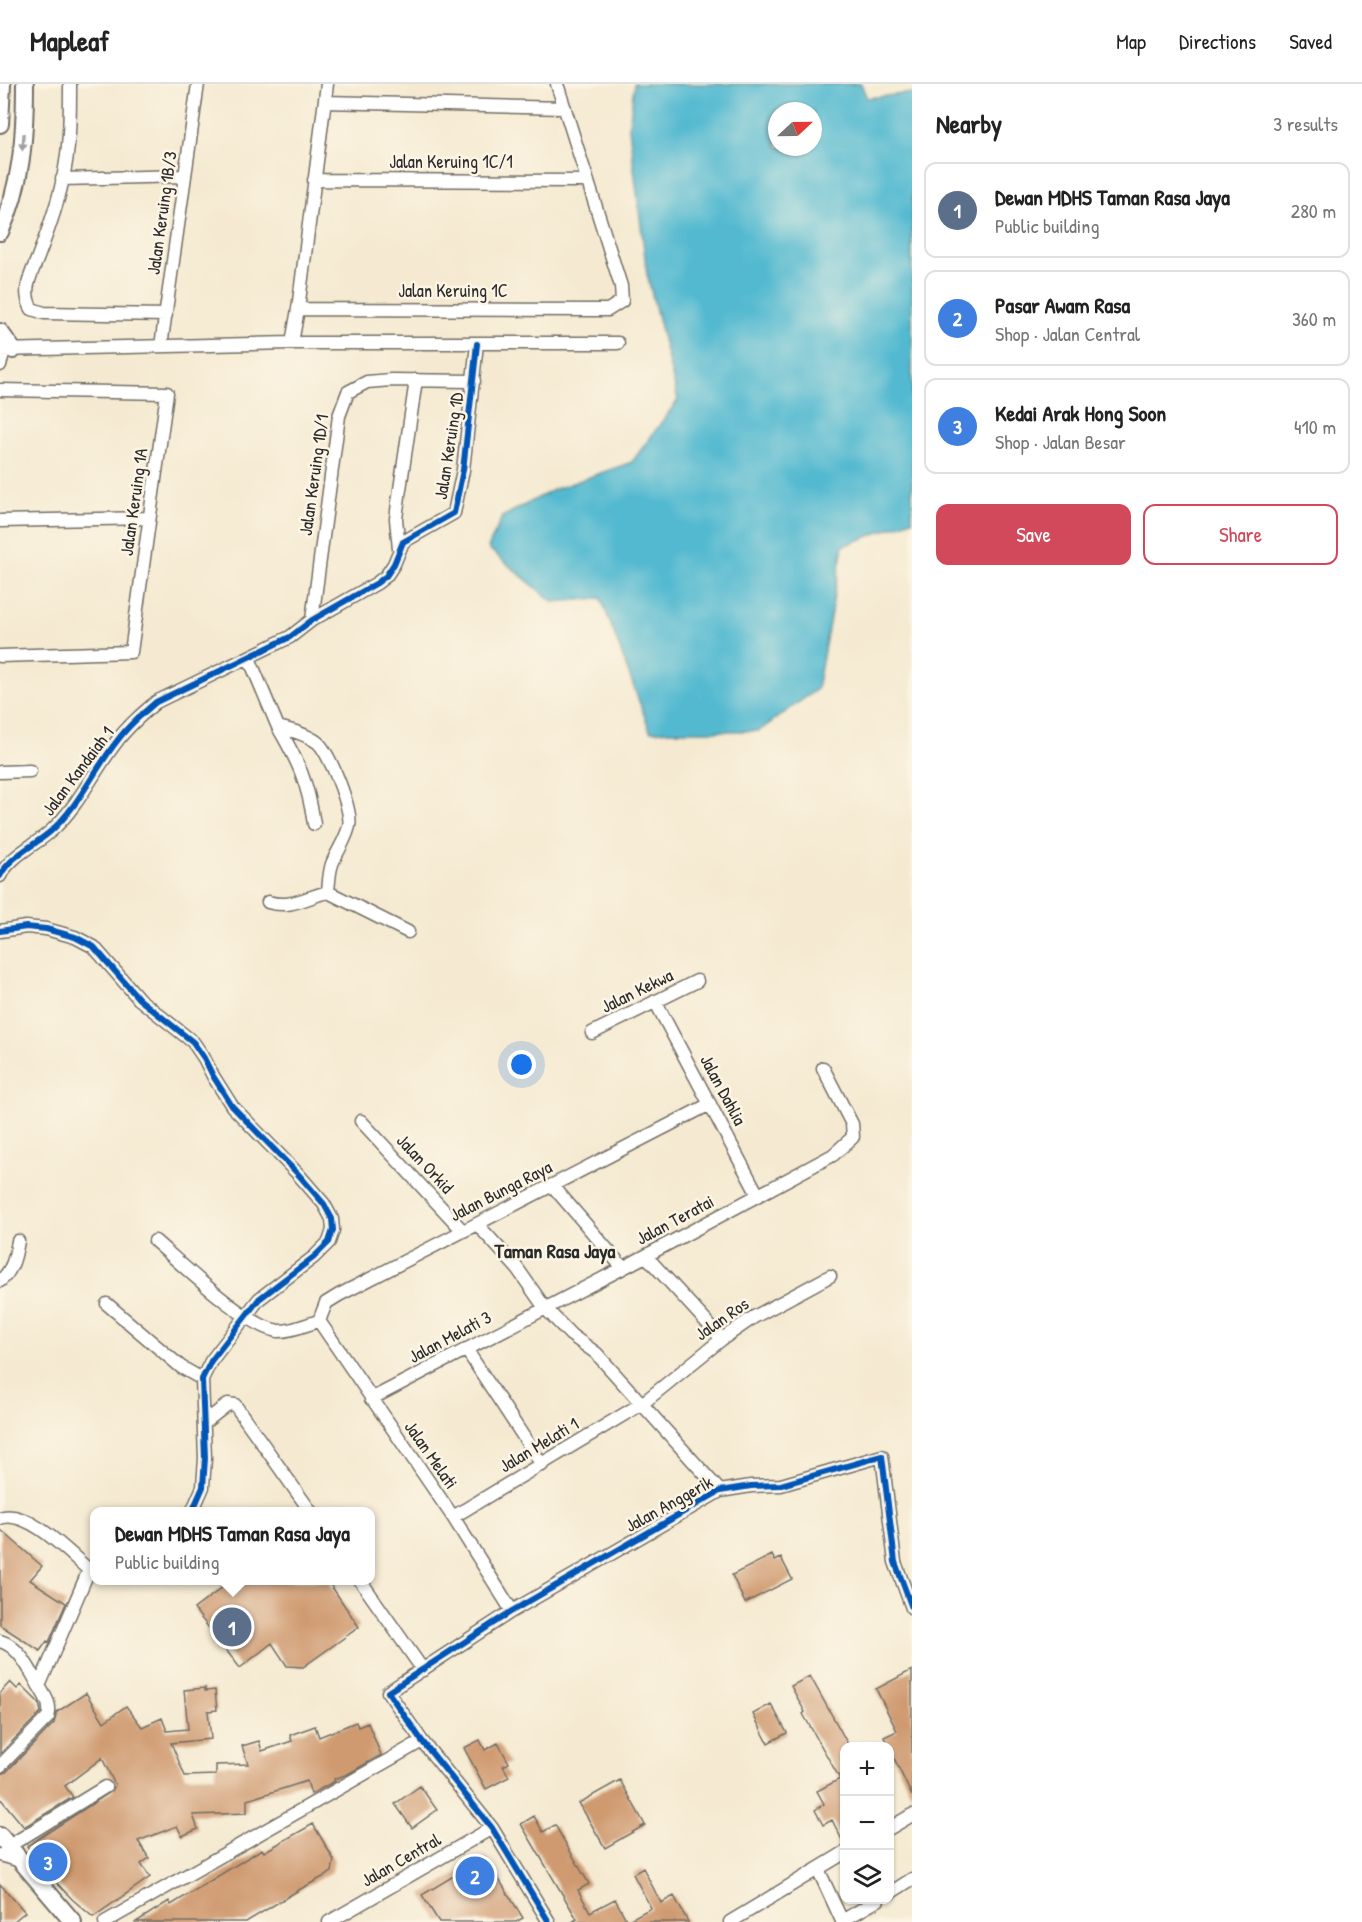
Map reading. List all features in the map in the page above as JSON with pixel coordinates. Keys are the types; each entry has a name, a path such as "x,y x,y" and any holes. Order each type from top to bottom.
{"main road":[{"path":"0,124 2,84"},
{"path":"0,232 10,211 21,165 25,84"},
{"path":"0,332 6,350"},
{"path":"3,1846 22,1861 74,1922"}],"street":[{"path":"70,84 70,124 63,179 54,214 27,286 27,301 32,309 44,314 166,315"},
{"name":"Jalan Keruing 1B/3","path":"161,346 198,84"},
{"path":"292,343 327,84"},
{"path":"557,84 588,181"},
{"path":"324,102 564,108"},
{"path":"63,179 185,176"},
{"name":"Jalan Keruing 1C/1","path":"314,180 588,181"},
{"name":"Jalan Keruing 1C","path":"298,309 608,310 622,301 621,286 588,181"},
{"path":"0,365 6,350 292,343 618,343"},
{"name":"Jalan Keruing 1D","path":"249,658 290,637 312,620 377,583 386,576 394,564 403,542 454,513 463,470 477,344"},
{"path":"399,549 396,519 416,380"},
{"name":"Jalan Keruing 1D/1","path":"312,620 339,416 348,392 367,382 474,381"},
{"name":"Jalan Keruing 1A","path":"0,390 167,393 131,652 0,656"},
{"path":"0,521 149,518"},
{"path":"249,658 278,727 307,784 314,824"},
{"name":"Jalan Kandaiah 1","path":"0,876 4,868 17,856 49,833 62,820 117,741 140,715 156,702 249,658"},
{"path":"278,727 318,742 334,770 347,802 350,824 344,843 333,863 328,891"},
{"path":"0,772 30,771"},
{"path":"268,902 280,906 289,905 328,891 408,932"},
{"path":"0,931 26,927 46,928 75,937 94,947 139,999 193,1042 232,1106 324,1204 332,1219 333,1230 329,1242 314,1257 259,1299 211,1361 202,1379 205,1422 203,1487 194,1507"},
{"name":"Jalan Kekwa","path":"592,1033 697,981"},
{"name":"Jalan Dahlia","path":"656,1001 758,1195"},
{"name":"Jalan Teratai","path":"545,1308 833,1155 853,1137 852,1124 823,1068"},
{"name":"Jalan Bunga Raya","path":"319,1321 326,1303 339,1295 710,1104"},
{"name":"Jalan Orkid","path":"360,1121 463,1231"},
{"path":"552,1185 624,1268"},
{"path":"477,1224 517,1268 545,1308 571,1335 596,1353 720,1491"},
{"path":"0,1281 9,1274 18,1241"},
{"path":"155,1241 229,1304 266,1326 280,1331 319,1321"},
{"path":"646,1256 722,1339"},
{"name":"Jalan Ros","path":"643,1403 722,1339 754,1317 830,1276"},
{"path":"107,1304 181,1367 202,1379"},
{"name":"Jalan Melati 3","path":"371,1399 545,1308"},
{"name":"Jalan Melati","path":"319,1321 453,1517 512,1611"},
{"path":"466,1349 542,1465"},
{"name":"Jalan Melati 1","path":"453,1517 643,1403"},
{"path":"205,1422 228,1404 235,1405 307,1507"},
{"name":"Jalan Anggerik","path":"422,1742 388,1692 512,1611 720,1491 751,1486 781,1485 882,1456 895,1562 912,1608"},
{"path":"0,1518 16,1516 32,1523 90,1568"},
{"path":"39,1686 90,1574"},
{"path":"363,1585 423,1670"},
{"path":"0,1641 5,1642 16,1651 28,1666 48,1701 50,1710 48,1717 0,1766"},
{"path":"105,1922 422,1742 492,1828 549,1922"},
{"path":"3,1846 105,1787"},
{"path":"894,1826 912,1815"},
{"name":"Jalan Central","path":"329,1922 492,1828"},
{"path":"730,1922 840,1855"},
{"path":"818,1869 842,1921 870,1904"},
{"path":"894,1890 912,1879"}],"water":[{"path":"634,84 861,84 867,98 912,93 912,520 843,546 817,689 759,731 650,731 601,598 553,602 488,548 502,517 553,490 632,462 678,400 647,274 629,128"}],"building":[{"path":"0,1529 42,1566 30,1580 66,1603 49,1642 47,1641 40,1651 0,1625"},
{"path":"772,1555 775,1561 781,1558 792,1579 745,1603 732,1575"},
{"path":"226,1585 331,1585 359,1627 303,1667 287,1666 272,1643 240,1668 194,1609"},
{"path":"912,1670 912,1796 894,1758 894,1742 886,1742 884,1737 897,1731 876,1689"},
{"path":"810,1676 847,1742 840,1742 840,1779 803,1714 805,1712 791,1686"},
{"path":"10,1682 17,1689 21,1685 39,1703 41,1712 0,1754 0,1693"},
{"path":"205,1688 205,1691 215,1690 217,1710 208,1711 211,1739 171,1743 185,1776 216,1775 216,1765 248,1764 242,1746 259,1741 262,1751 292,1741 290,1735 315,1726 319,1737 356,1722 358,1727 368,1723 381,1755 348,1774 334,1779 335,1781 311,1794 307,1781 247,1800 247,1813 193,1815 198,1829 182,1836 177,1826 138,1841 149,1858 141,1864 150,1877 93,1917 53,1879 27,1846 112,1791 115,1785 102,1758 65,1786 73,1797 24,1827 0,1798 0,1774 6,1772 54,1723 57,1712 86,1693 104,1722 126,1706 142,1727 162,1718 167,1731 188,1729 184,1690"},
{"path":"771,1704 787,1733 768,1743 753,1714"},
{"path":"480,1740 485,1750 498,1743 509,1763 503,1766 509,1777 486,1789 464,1748"},
{"path":"840,1779 840,1836 832,1820 823,1825 815,1810 824,1804 817,1791"},
{"path":"620,1780 645,1825 605,1848 579,1803"},
{"path":"420,1786 437,1810 412,1828 395,1804"},
{"path":"534,1816 543,1832 555,1825 589,1884 578,1890 590,1912 615,1899 627,1921 651,1908 633,1874 643,1868 661,1903 674,1896 688,1922 572,1922 577,1919 521,1824"},
{"path":"313,1824 334,1860 332,1872 246,1922 136,1922 169,1901 171,1905 262,1849 264,1852"},
{"path":"485,1857 523,1918 516,1922 439,1922 422,1895"},
{"path":"0,1884 25,1912 13,1922 0,1922"}],"cycle path":[{"path":"0,876 16,856 61,821 121,736 156,702 290,637 312,620 377,583 386,576 394,564 403,542 454,513 463,470 477,344"},
{"path":"0,931 26,927 46,929 75,937 94,947 139,999 193,1042 232,1106 298,1174 324,1204 332,1219 333,1230 329,1242 314,1257 259,1299 211,1361 202,1379 205,1458 203,1487 194,1507"},
{"path":"549,1922 492,1828 422,1741 388,1692 512,1611 720,1491 751,1486 781,1485 882,1456 895,1562 912,1608"}],"place":[{"name":"Dewan MDHS Taman Rasa Jaya","path":"232,1627"},
{"name":"Kedai Arak Hong Soon","path":"48,1862"},
{"name":"Pasar Awam Rasa","path":"475,1876"}],"district":[{"name":"Taman Rasa Jaya","path":"555,1251"}]}
